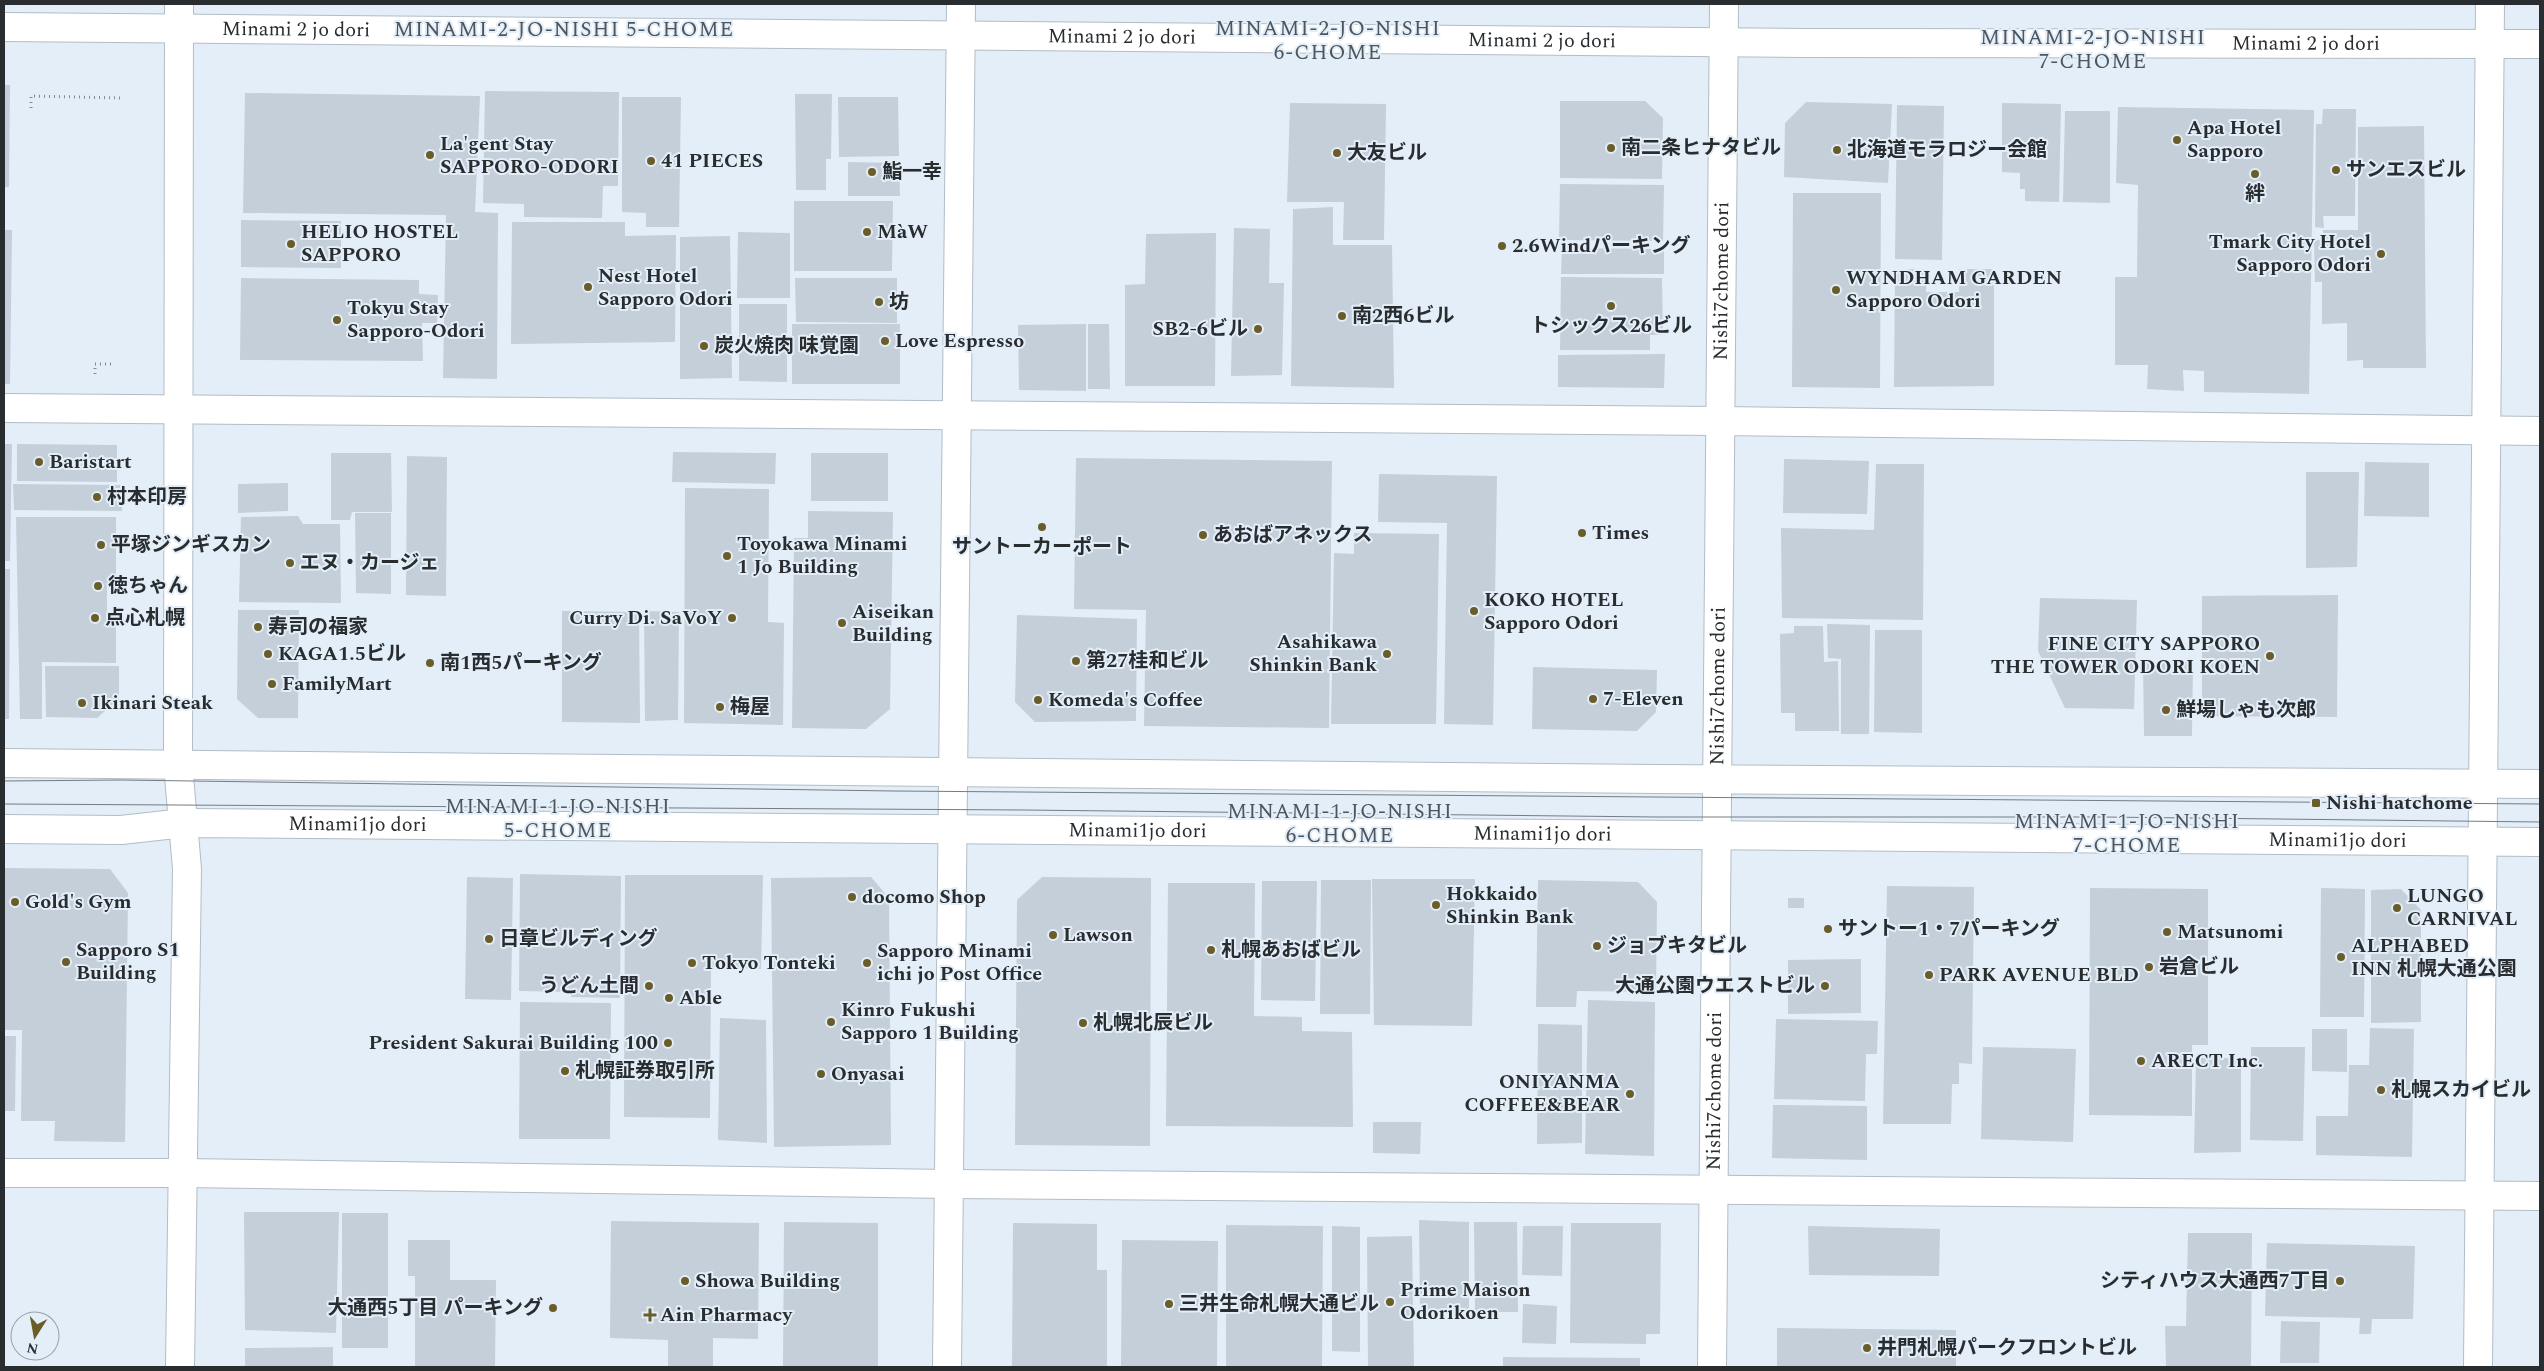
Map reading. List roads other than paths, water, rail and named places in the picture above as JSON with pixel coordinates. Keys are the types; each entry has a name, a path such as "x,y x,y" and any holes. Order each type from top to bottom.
{"street":[{"path":"947,1367 961,4"},
{"name":"Nishi7chome dori","path":"1712,1367 1724,4"},
{"path":"2478,1367 2490,4"},
{"path":"179,16 178,764 187,869 180,1367"},
{"name":"Minami 2 jo dori","path":"4,26 179,16 960,35 1724,42 2540,44"},
{"path":"4,408 1720,421 2540,431"},
{"path":"4,763 1717,780 2540,784"},
{"name":"Minami1jo dori","path":"4,829 121,830 184,823 952,831 2540,842"},
{"path":"4,1173 182,1173 949,1184 2540,1196"}],"tram line":[{"path":"4,781 122,780 894,791 2540,804"},
{"path":"4,804 1024,810 1657,817 2103,817 2540,822"}],"place":[{"name":"Apa Hotel Sapporo","path":"2177,140"},
{"name":"南二条ヒナタビル","path":"1611,148"},
{"name":"北海道モラロジー会館","path":"1837,150"},
{"name":"大友ビル","path":"1337,153"},
{"name":"La'gent Stay SAPPORO-ODORI","path":"430,155"},
{"name":"41 PIECES","path":"651,161"},
{"name":"サンエスビル","path":"2336,170"},
{"name":"鮨一幸","path":"872,172"},
{"name":"絆","path":"2255,174"},
{"name":"MàW","path":"867,232"},
{"name":"HELIO HOSTEL SAPPORO","path":"291,244"},
{"name":"2.6Windパーキング","path":"1502,246"},
{"name":"Tmark City Hotel Sapporo Odori","path":"2381,254"},
{"name":"Nest Hotel Sapporo Odori","path":"588,287"},
{"name":"WYNDHAM GARDEN Sapporo Odori","path":"1836,290"},
{"name":"坊","path":"879,302"},
{"name":"トシックス26ビル","path":"1611,306"},
{"name":"南2西6ビル","path":"1342,316"},
{"name":"Tokyu Stay Sapporo-Odori","path":"337,320"},
{"name":"SB2-6ビル","path":"1258,329"},
{"name":"Love Espresso","path":"885,341"},
{"name":"炭火焼肉 味覚園","path":"704,346"},
{"name":"Baristart","path":"39,462"},
{"name":"村本印房","path":"97,497"},
{"name":"サントーカーポート","path":"1042,527"},
{"name":"Times","path":"1582,533"},
{"name":"あおばアネックス","path":"1203,535"},
{"name":"平塚ジンギスカン","path":"101,545"},
{"name":"Toyokawa Minami 1 Jo Building","path":"727,556"},
{"name":"エヌ・カージェ","path":"290,563"},
{"name":"徳ちゃん","path":"98,586"},
{"name":"KOKO HOTEL Sapporo Odori","path":"1474,611"},
{"name":"点心札幌","path":"95,618"},
{"name":"Curry Di. SaVoY","path":"732,618"},
{"name":"Aiseikan Building","path":"842,623"},
{"name":"寿司の福家","path":"258,627"},
{"name":"KAGA1.5ビル","path":"268,654"},
{"name":"Asahikawa Shinkin Bank","path":"1387,654"},
{"name":"FINE CITY SAPPORO THE TOWER ODORI KOEN","path":"2270,656"},
{"name":"第27桂和ビル","path":"1076,661"},
{"name":"南1西5パーキング","path":"430,663"},
{"name":"FamilyMart","path":"272,684"},
{"name":"7-Eleven","path":"1593,699"},
{"name":"Komeda's Coffee","path":"1038,700"},
{"name":"Ikinari Steak","path":"82,703"},
{"name":"梅屋","path":"720,707"},
{"name":"鮮場しゃも次郎","path":"2166,710"},
{"name":"Nishi hatchome","path":"2316,803"},
{"name":"docomo Shop","path":"852,897"},
{"name":"Gold's Gym","path":"15,902"},
{"name":"Hokkaido Shinkin Bank","path":"1436,905"},
{"name":"LUNGO CARNIVAL","path":"2397,908"},
{"name":"サントー1・7パーキング","path":"1828,929"},
{"name":"Matsunomi","path":"2167,932"},
{"name":"Lawson","path":"1053,935"},
{"name":"日章ビルディング","path":"489,939"},
{"name":"ジョブキタビル","path":"1597,946"},
{"name":"札幌あおばビル","path":"1211,950"},
{"name":"ALPHABED INN 札幌大通公園","path":"2341,957"},
{"name":"Sapporo S1 Building","path":"66,962"},
{"name":"Tokyo Tonteki","path":"692,963"},
{"name":"Sapporo Minami ichi jo Post Office","path":"867,963"},
{"name":"岩倉ビル","path":"2149,967"},
{"name":"PARK AVENUE BLD","path":"1929,975"},
{"name":"うどん土間","path":"649,986"},
{"name":"大通公園ウエストビル","path":"1825,986"},
{"name":"Able","path":"669,998"},
{"name":"Kinro Fukushi Sapporo 1 Building","path":"831,1022"},
{"name":"札幌北辰ビル","path":"1083,1023"},
{"name":"President Sakurai Building 100","path":"668,1043"},
{"name":"ARECT Inc.","path":"2141,1061"},
{"name":"札幌証券取引所","path":"565,1071"},
{"name":"Onyasai","path":"821,1074"},
{"name":"札幌スカイビル","path":"2381,1090"},
{"name":"ONIYANMA COFFEE&BEAR","path":"1630,1094"},
{"name":"Showa Building","path":"685,1281"},
{"name":"シティハウス大通西7丁目","path":"2340,1281"},
{"name":"Prime Maison Odorikoen","path":"1390,1302"},
{"name":"三井生命札幌大通ビル","path":"1169,1304"},
{"name":"大通西5丁目 パーキング","path":"553,1308"},
{"name":"Ain Pharmacy","path":"650,1315"},
{"name":"井門札幌パークフロントビル","path":"1867,1348"}],"district":[{"name":"MINAMI-2-JO-NISHI 5-CHOME","path":"564,30"},
{"name":"MINAMI-2-JO-NISHI 6-CHOME","path":"1328,41"},
{"name":"MINAMI-2-JO-NISHI 7-CHOME","path":"2093,50"},
{"name":"MINAMI-1-JO-NISHI 5-CHOME","path":"558,819"},
{"name":"MINAMI-1-JO-NISHI 6-CHOME","path":"1340,824"},
{"name":"MINAMI-1-JO-NISHI 7-CHOME","path":"2127,834"}]}
